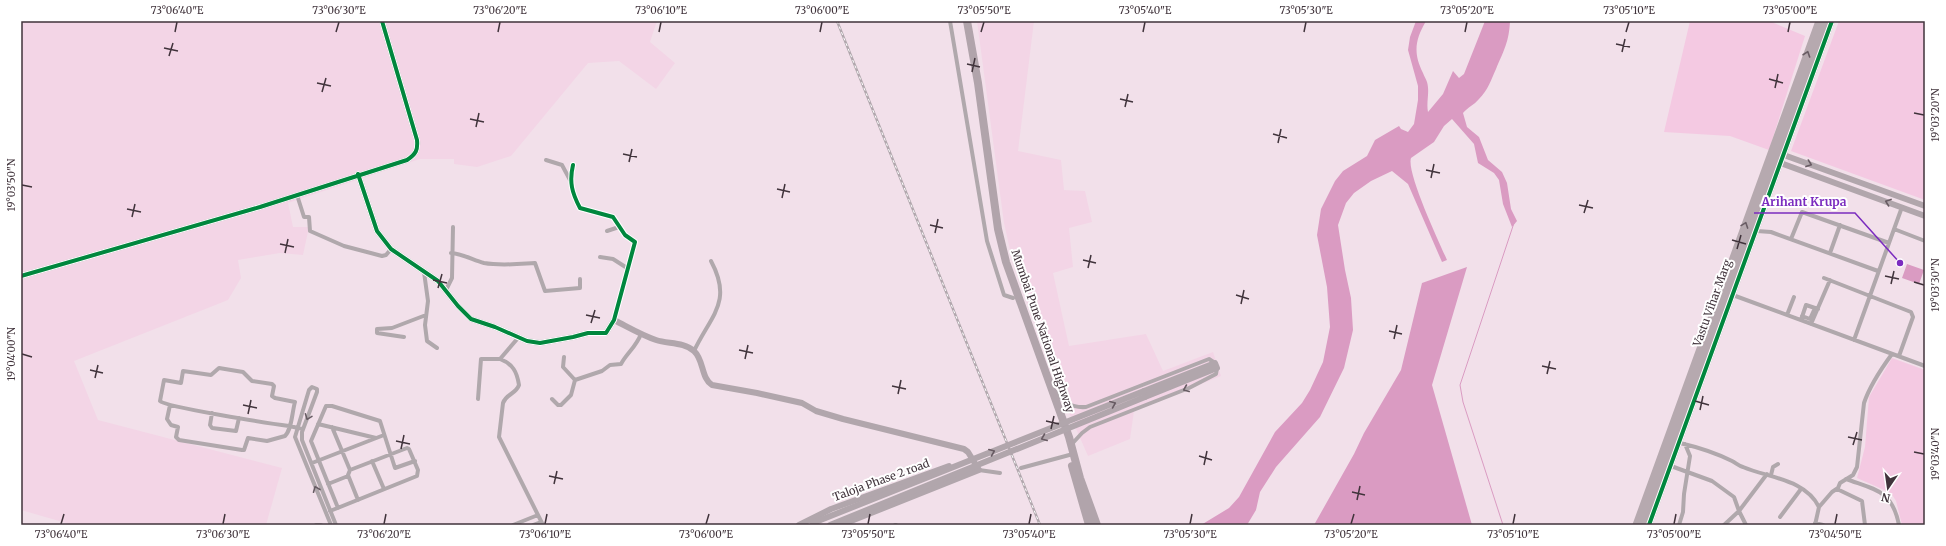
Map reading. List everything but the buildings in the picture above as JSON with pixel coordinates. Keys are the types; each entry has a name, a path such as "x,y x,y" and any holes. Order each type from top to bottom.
{"highway":[{"name":"Mumbai Pune National Highway","path":"962,21 974,83 994,230 1002,263 1013,298 1064,439 1097,525"},
{"name":"Mumbai Pune National Highway","path":"967,21 978,82 998,229 1011,279 1071,445 1071,454 1089,525"}],"main road":[{"path":"1801,89 1819,21"},
{"path":"1801,89 1826,21"},
{"name":"Vastu Vihar Marg","path":"1643,525 1801,89"},
{"path":"1636,525 1727,293"}],"street":[{"path":"21,276 253,209 358,174 407,160 415,155 418,149 417,140 382,21"},
{"path":"950,21 987,241 1004,295 1013,298"},
{"path":"1801,89 1832,21"},
{"path":"1778,153 1925,206"},
{"path":"358,174 364,198 377,231 391,249 438,280 458,306 471,319 495,327 518,338 540,343 588,333 606,333 614,320 635,242 625,235 613,217 580,208 574,196 570,180 562,164 546,160"},
{"path":"1649,525 1671,466 1682,443 1727,293 1757,231 1775,161 1925,216"},
{"path":"570,180 573,165"},
{"path":"297,195 304,217 308,216 310,231 344,246 382,256 386,255 391,249"},
{"path":"1909,210 1912,202"},
{"path":"1854,340 1902,207"},
{"path":"1791,239 1802,212 1890,243"},
{"path":"1830,253 1840,225"},
{"path":"446,290 452,278 452,227"},
{"path":"607,231 619,228"},
{"path":"1894,229 1925,241"},
{"path":"1757,231 1771,232 1878,271"},
{"path":"451,253 458,253 484,263 535,263 545,292 580,288 580,279"},
{"path":"600,256 613,260 627,268"},
{"path":"694,351 718,306 720,295 719,276 711,261"},
{"path":"424,272 428,301 426,315 427,341 437,348"},
{"path":"1824,278 1913,314 1899,356"},
{"path":"1727,293 1787,316 1810,319 1830,280"},
{"path":"1787,316 1794,297"},
{"path":"1802,318 1806,305 1816,309"},
{"path":"1811,324 1816,309"},
{"path":"404,337 377,333 377,329 392,328 426,315"},
{"path":"1802,318 1811,324 1925,366"},
{"path":"614,320 640,334 656,340 687,347 694,351 703,367 707,380 712,385 776,397 810,407 816,411 964,449 968,452 979,470"},
{"path":"575,380 602,372 610,364 621,364 624,357 635,347 640,334"},
{"path":"500,359 518,338"},
{"path":"1823,525 1815,524 1819,507 1837,489 1840,483 1853,475 1857,467 1864,403 1877,374 1892,354"},
{"path":"564,357 563,367 575,380"},
{"path":"478,399 481,359 500,359 511,364 514,368 519,385 513,393 505,398 503,402 499,437 542,523 533,525"},
{"path":"1050,385 1061,400 1070,405 1086,407 1209,359 1216,366 1216,374 1189,388 1090,427 1071,445"},
{"path":"811,524 1216,366"},
{"path":"170,405 168,421 172,425 178,426 176,437 182,440 244,450 248,438 271,441 285,436 289,426 294,401 275,398 272,396 274,386 272,384 252,381 243,372 220,368 211,375 183,371 181,383 164,380 160,401 163,404 170,405 240,418 289,426 304,429"},
{"path":"552,399 558,405 561,405 571,395 575,380"},
{"path":"330,525 296,440 297,428 310,388 315,388 318,392 304,429 302,440 336,525"},
{"path":"830,525 1145,394"},
{"path":"306,400 314,402"},
{"path":"338,508 311,441 325,409 328,406 378,420 381,423 394,468 415,462"},
{"path":"212,413 210,425 212,428 236,431 240,418"},
{"path":"318,424 376,438"},
{"path":"332,427 350,470 348,476 358,500"},
{"path":"312,463 384,435"},
{"path":"1679,525 1684,512 1687,472 1690,456 1682,443"},
{"path":"1682,443 1726,459 1741,467 1770,474 1814,497 1819,507"},
{"path":"326,513 418,476 419,473 408,448 350,470"},
{"path":"1021,468 1071,454"},
{"name":"Taloja Phase 2 road","path":"799,525 831,509 851,503 971,457"},
{"path":"372,461 384,490"},
{"path":"1724,525 1739,511 1770,474 1773,467 1778,464"},
{"path":"1671,466 1712,481 1728,492 1734,497 1746,525"},
{"path":"841,525 979,470 1000,473"},
{"path":"328,484 348,476"},
{"path":"1846,479 1884,493 1890,500 1899,525"},
{"path":"1780,517 1801,489"},
{"path":"1837,489 1862,501 1865,525"},
{"path":"513,525 538,515"},
{"path":"316,525 321,525"}],"shaded area":[{"path":"21,21 657,21 650,42 675,63 656,89 619,61 588,63 511,156 477,167 454,164 454,159 420,159 288,203 293,227 309,227 303,255 280,253 238,260 241,278 228,300 74,361 98,420 282,468 266,525 73,525 21,510"},
{"path":"977,21 1034,21 1018,151 1061,160 1064,190 1085,191 1092,222 1069,228 1073,267 1053,273 1069,346 1146,334 1163,371 1213,352 1221,376 1134,411 1130,439 1088,456 1055,381 1013,263 1004,223"},
{"path":"1416,21 1426,21 1419,34 1417,53 1420,66 1428,86 1428,112 1443,94 1453,71 1459,78 1464,74 1485,21 1510,21 1509,35 1506,46 1489,85 1479,99 1463,113 1467,127 1479,137 1488,160 1502,172 1507,183 1511,209 1517,221 1512,227 1503,204 1499,180 1494,173 1478,163 1474,144 1452,119 1444,126 1434,142 1411,158 1411,166 1418,192 1447,260 1442,262 1408,184 1392,171 1371,181 1354,193 1346,203 1338,225 1351,298 1353,330 1344,368 1320,417 1276,467 1260,492 1256,510 1247,525 1201,525 1229,508 1239,497 1275,432 1302,403 1323,362 1330,327 1327,287 1317,235 1321,209 1335,181 1343,171 1367,156 1375,140 1399,126 1401,129 1408,132 1414,124 1418,100 1418,86 1408,50 1410,37"},
{"path":"1690,21 1769,21 1805,36 1769,150 1730,136 1664,132"},
{"path":"1839,21 1925,21 1925,200 1791,151"},
{"path":"1907,264 1924,270 1919,284 1902,278"},
{"path":"1467,267 1432,385 1472,525 1314,525 1354,454 1364,433 1401,370 1422,283"},
{"path":"1892,358 1925,370 1925,525 1902,525 1896,501 1891,493 1857,478 1865,447 1869,397"}],"waterway":[{"path":"1503,525 1463,402 1460,385 1514,223"}],"railway":[{"path":"837,21 1040,525"}],"cycle path":[{"path":"21,276 260,207 407,160 416,152 417,140 382,21"},
{"path":"1649,525 1832,21"},
{"path":"358,174 377,231 391,249 438,281 458,306 471,319 495,327 527,341 540,343 588,333 606,333 614,320 635,242 625,235 613,217 580,208 572,187 571,177 573,165"}],"place":[{"name":"Arihant Krupa","path":"1900,263"}]}
